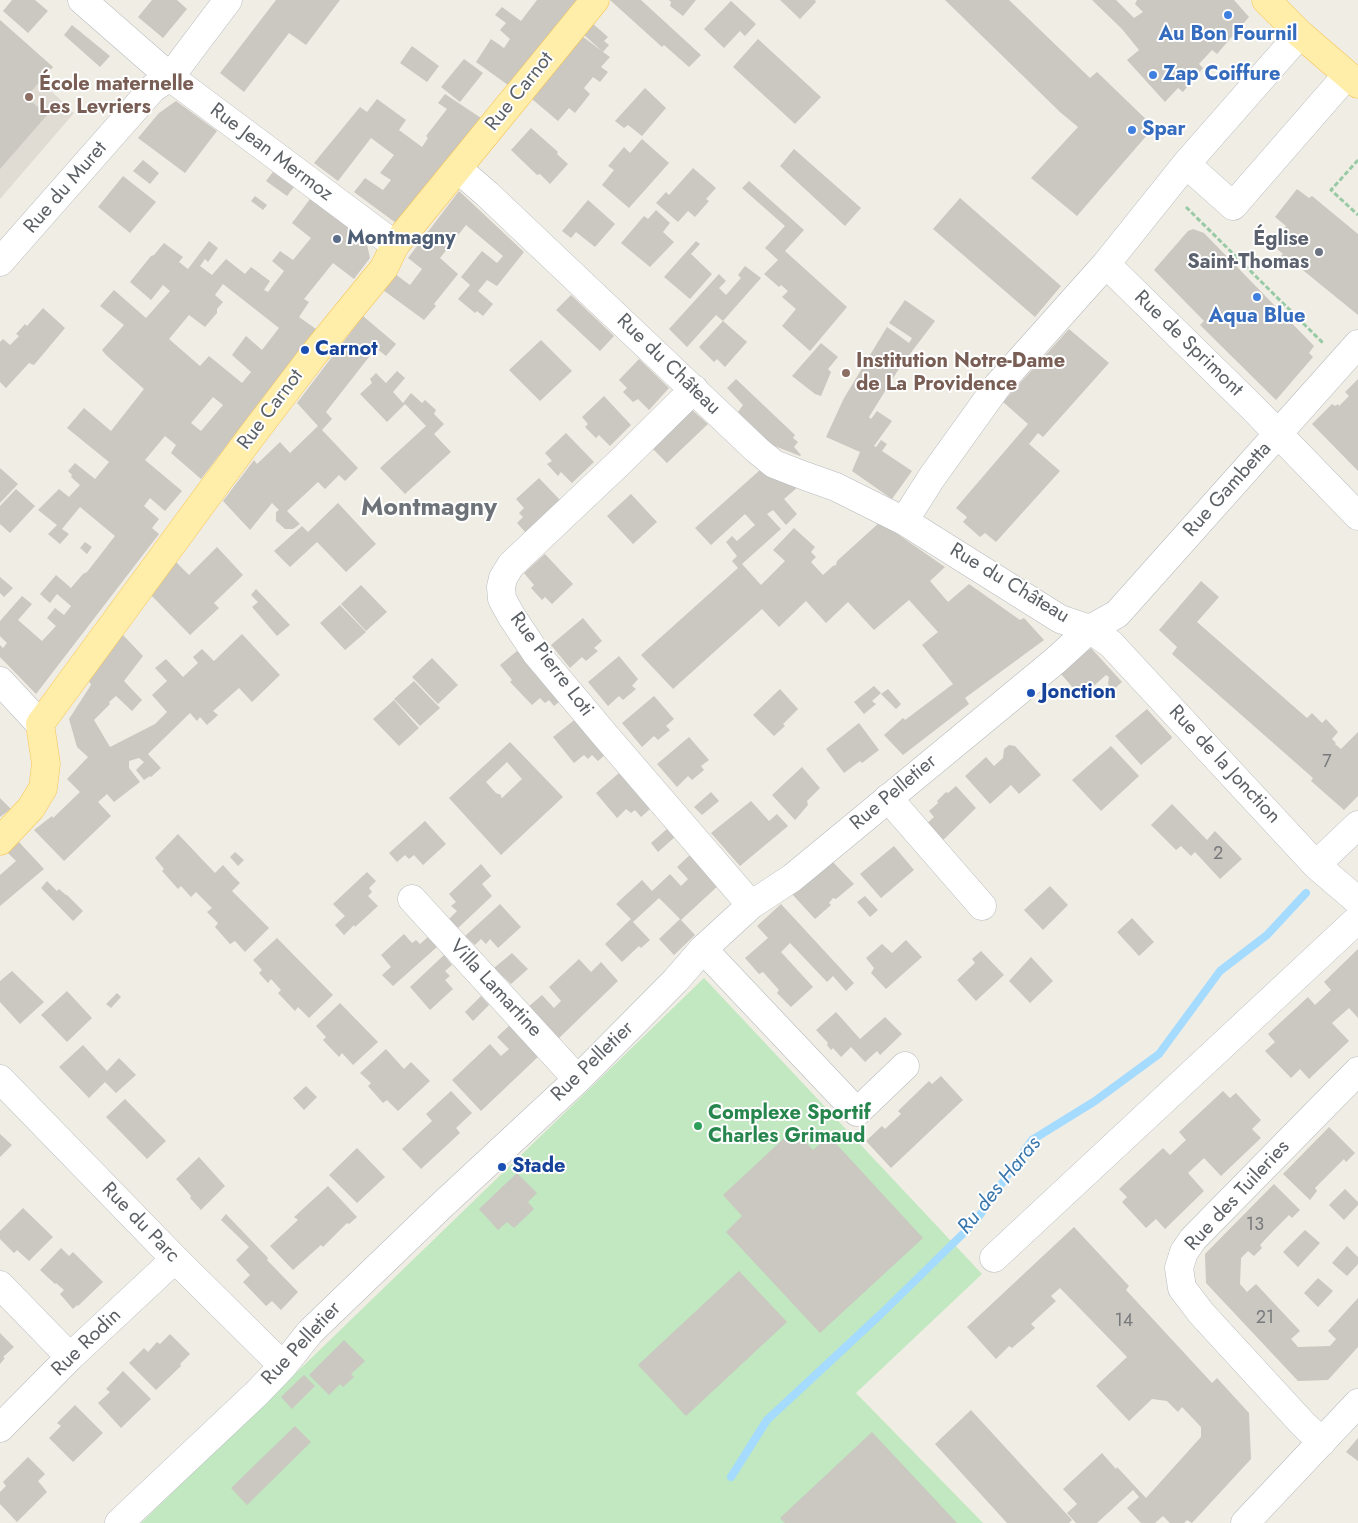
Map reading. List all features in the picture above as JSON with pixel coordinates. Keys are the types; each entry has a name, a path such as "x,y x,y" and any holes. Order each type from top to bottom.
{"main road":[{"name":"Rue Carnot","path":"40,724 250,438 314,354 384,268 395,245 595,0"},
{"path":"1266,0 1300,34 1353,79"},
{"path":"0,841 32,808 43,788 46,764 40,724"}],"street":[{"name":"Rue Jean Mermoz","path":"82,0 170,77 395,245"},
{"name":"Rue du Muret","path":"0,262 153,88 170,77 228,0"},
{"path":"904,521 932,477 998,385 1106,264 1186,164 1300,34"},
{"path":"1186,164 1234,206 1353,79"},
{"name":"Rue du Château","path":"458,169 487,194 774,464 836,487 904,521 1060,619 1090,628"},
{"name":"Rue de Sprimont","path":"1106,264 1279,434 1358,516"},
{"name":"Rue Gambetta","path":"1090,628 1117,614 1350,353"},
{"name":"Rue Pierre Loti","path":"694,389 511,566 503,578 501,587 502,599 512,618 536,653 751,905"},
{"name":"Rue Pelletier","path":"119,1523 257,1393 283,1366 310,1332 440,1207 579,1078 676,980 703,949 751,905 792,878 1055,661 1090,628"},
{"name":"Rue de la Jonction","path":"1090,628 1111,644 1316,864 1358,901"},
{"path":"0,681 40,724"},
{"path":"888,798 982,906"},
{"path":"1316,864 1358,825"},
{"name":"Villa Lamartine","path":"412,899 579,1078"},
{"path":"994,1258 1358,919"},
{"path":"703,949 857,1112 905,1066"},
{"name":"Rue des Tuileries","path":"1322,1442 1303,1424 1201,1313 1182,1288 1179,1268 1184,1252 1194,1239 1358,1071"},
{"name":"Rue du Parc","path":"0,1079 283,1366"},
{"name":"Rue Rodin","path":"0,1428 70,1357 175,1258"},
{"path":"0,1285 70,1357"},
{"path":"1244,1523 1358,1403"}],"path":[{"path":"1358,160 1331,190 1358,215"},
{"path":"1167,188 1350,353"}],"shaded area":[{"name":"École maternelle Les Levriers","path":"0,20 53,67 41,81 74,113 0,199"}],"green space":[{"name":"Complexe Sportif Charles Grimaud","path":"704,978 982,1274 856,1393 983,1523 141,1523"}],"building":[{"path":"12,0 35,0 48,11 28,33 3,11"},
{"path":"152,0 177,0 187,9 163,38 138,17"},
{"path":"276,0 340,0 306,45 289,33 244,92 220,73"},
{"path":"537,0 578,0 508,85 476,62 491,39 504,48 510,39 500,30 506,23 495,15 502,7 521,21"},
{"path":"610,0 641,0 701,55 689,67 664,45 662,47"},
{"path":"669,0 696,0 683,16 670,6 671,2"},
{"path":"780,0 815,0 816,2 800,19"},
{"path":"945,0 1009,0 1090,78 1097,72 1154,127 1077,216 1031,178 1078,127 1060,112"},
{"path":"1092,0 1116,0 1134,18 1143,12 1135,4 1137,0 1234,0 1249,17 1217,54 1212,50 1199,64 1203,68 1183,92 1178,88 1165,102 1127,60 1139,50 1122,29"},
{"path":"731,1 756,24 745,36 740,31 724,48 704,29"},
{"name":"École maternelle Les Levriers","path":"0,20 53,67 26,97 47,115 0,169"},
{"path":"592,23 608,37 604,41 609,45 603,52 583,34"},
{"path":"72,25 110,56 100,67 64,35"},
{"path":"582,36 610,57 601,67 608,72 600,82 593,77 584,88 590,94 575,113 569,108 558,121 532,99"},
{"path":"758,39 821,97 795,124 733,67"},
{"path":"412,46 439,66 427,82 400,63"},
{"path":"464,59 483,73 460,102 441,87"},
{"path":"645,88 666,108 642,136 628,125 624,128 615,121"},
{"path":"445,94 481,118 396,223 354,192 365,178 383,190 391,180 380,173 394,155 371,138 338,181 314,163 360,107 367,112 377,99 406,120 399,130 422,147 428,138 426,136 447,109 438,103"},
{"path":"176,101 217,131 185,173 138,138 159,113"},
{"path":"531,128 558,152 557,154 568,164 550,184 540,174 537,175 511,150"},
{"path":"642,139 669,163 629,208 602,185 614,170 608,166 624,147 630,153"},
{"path":"794,149 861,208 845,226 780,166"},
{"path":"143,160 159,173 150,184 133,171"},
{"path":"693,168 716,188 706,199 709,201 695,217 688,211 678,222 656,203 666,192 669,195"},
{"path":"273,172 294,187 287,196 266,181"},
{"path":"123,176 156,202 130,233 98,207"},
{"path":"749,181 804,230 785,251 847,307 810,351 782,326 796,309 782,297 788,291 781,285 779,287 764,274 778,260 765,248 785,226 742,188"},
{"name":"Église Saint-Thomas","path":"1297,189 1309,198 1312,196 1358,234 1358,315 1288,258 1285,260 1281,256 1283,254 1276,248 1273,250 1270,248 1272,246 1270,242 1279,234 1277,231 1279,229 1283,231 1286,226 1275,217"},
{"path":"459,191 524,252 497,286 487,280 478,291 493,304 483,316 477,311 475,313 458,299 470,285 461,277 482,251 497,263 503,256 466,225 440,258 458,274 424,320 383,290 395,274 410,285 422,269 408,258"},
{"path":"255,196 267,205 263,210 251,201"},
{"path":"960,198 1061,286 1035,317 933,229"},
{"path":"310,199 366,240 370,258 354,279 333,263 304,299 309,302 299,317 316,329 201,479 171,453 176,445 165,436 145,460 182,491 165,511 150,498 144,506 159,519 152,528 159,534 36,694 0,657 0,645 3,648 7,643 0,636 0,621 22,596 32,604 18,620 42,641 56,626 47,618 55,608 64,615 71,606 57,594 50,603 40,594 56,575 71,588 87,572 115,536 80,507 62,529 69,534 60,544 48,534 57,525 38,510 59,489 69,497 80,485 71,477 72,475 68,471 75,463 95,479 109,462 67,428 84,408 111,431 144,389 102,350 124,325 100,306 114,290 146,318 170,291 163,285 151,300 130,282 164,243 183,257 179,262 188,269 209,241 218,248 208,262 205,259 200,266 212,275 226,259 245,274 251,267 270,281 264,290 268,292 284,271 272,261 280,251 293,260 311,238 292,223","holes":["223,284 279,328 262,350 246,336 232,355 251,372 242,383 209,356 200,366 169,339 189,315 205,327 217,313 217,309 223,302 215,295","213,397 223,405 201,431 191,423"]},
{"path":"588,200 615,224 595,247 576,232 571,238 562,231"},
{"path":"656,210 670,223 663,232 674,242 650,267 621,243 644,216 648,219"},
{"path":"1193,229 1204,233 1314,346 1309,353 1313,357 1276,400 1200,325 1204,321 1154,270 1188,231"},
{"path":"696,241 700,244 691,254 712,274 690,299 664,277"},
{"path":"745,266 761,278 723,321 716,315 687,347 669,329 719,274 726,281 719,288 726,295 741,278 738,275"},
{"path":"571,295 614,336 600,351 556,310"},
{"path":"905,300 935,321 900,367 869,417 871,419 877,411 892,421 874,446 876,447 881,440 887,444 882,451 912,471 892,499 852,471 860,452 826,437 844,398 887,327 909,343 912,338 889,323"},
{"path":"43,308 65,328 34,365 29,363 6,388 0,382 0,342 3,339 10,345 19,336 16,334 25,324 27,326"},
{"path":"363,316 396,344 386,356 376,348 326,412 332,419 322,430 358,468 345,481 339,475 325,489 318,482 287,511 300,524 293,529 285,529 276,521 276,512 279,510 272,503 250,530 223,501 254,460 257,464 280,442 290,453 318,426 297,403"},
{"path":"723,321 747,342 725,367 717,359 714,362 699,347"},
{"path":"1069,329 1109,363 1043,437 1038,433 1029,444 1060,471 996,542 985,533 980,537 963,522 967,517 956,508 1028,424 1003,402"},
{"path":"541,340 572,371 540,401 509,370"},
{"path":"821,343 838,357 828,369 831,372 821,396 815,394 792,376"},
{"path":"639,359 669,388 649,410 638,399 633,402 623,392 627,388 619,380"},
{"path":"397,371 405,378 393,392 403,403 411,393 422,403 425,400 436,410 434,414 444,424 434,434 451,452 405,494 380,468 426,426 405,404 387,422 360,394 372,383 370,379 376,373 386,383"},
{"path":"736,379 795,435 793,438 798,442 794,447 800,456 772,445 738,412 743,405 727,388"},
{"path":"1358,379 1358,471 1312,424 1332,404 1335,406 1338,404 1339,406 1349,396 1345,392"},
{"path":"604,396 631,425 610,446 599,435 596,438 585,427 588,424 582,417"},
{"path":"692,410 708,424 667,463 652,448"},
{"path":"566,433 594,462 572,483 561,472 558,476 547,464 552,461 545,453"},
{"path":"0,468 18,484 0,503"},
{"path":"760,470 799,486 784,499 797,514 786,525 773,510 767,514 781,529 742,564 761,585 785,561 773,550 794,528 815,547 811,552 816,557 811,562 823,575 836,565 837,561 880,522 896,529 896,533 945,567 930,581 948,602 969,584 1020,620 1024,618 1044,640 965,698 969,704 903,755 884,735 903,718 905,720 953,684 922,645 938,632 909,600 874,630 848,602 826,623 806,601 779,627 762,609 673,689 641,655 738,568 732,561 737,556 726,542 732,536 737,541 755,525 745,514 711,545 695,528"},
{"path":"539,478 560,500 526,533 517,523 523,517 519,513 524,508 516,499"},
{"path":"16,489 35,506 10,533 0,524 0,506"},
{"path":"631,494 657,522 633,544 607,516"},
{"path":"338,503 376,544 346,572 317,542 290,567 274,551 302,526 308,532"},
{"path":"85,542 92,547 87,554 80,548"},
{"path":"217,547 243,575 214,603 219,608 190,635 151,595 176,562 189,575"},
{"path":"545,554 573,584 552,604 545,597 542,600 531,588 534,585 524,573"},
{"path":"0,577 13,588 4,597 0,593"},
{"path":"1201,581 1219,597 1197,622 1307,718 1312,713 1322,723 1326,719 1338,732 1332,739 1341,749 1358,732 1358,796 1344,810 1311,781 1313,778 1172,654 1177,647 1159,630"},
{"path":"361,585 387,612 366,631 341,604"},
{"path":"256,589 290,625 277,636 252,607 258,602 251,595"},
{"path":"340,605 366,632 345,650 320,623"},
{"path":"583,618 602,641 594,648 598,651 586,661 582,657 570,668 551,645"},
{"path":"122,634 143,656 124,681 142,700 132,711 116,696 94,720 110,747 155,724 167,712 152,695 167,681 155,668 166,659 183,677 198,663 193,657 202,649 214,661 242,634 280,675 252,702 239,688 213,711 218,715 207,725 200,717 197,721 190,713 148,754 161,768 151,777 144,780 136,770 144,762 139,758 129,761 129,768 140,782 114,802 107,794 98,802 111,816 64,861 34,830 52,816 53,818 80,792 67,779 88,757 77,747 69,719 91,685 89,681"},
{"path":"1091,648 1122,682 1113,690 1108,684 1109,677 1106,675 1081,697 1061,674"},
{"path":"517,651 564,698 554,706 549,700 545,703 540,698 532,705 510,682 512,680 500,665"},
{"path":"619,656 638,679 632,686 636,689 623,700 619,696 608,706 588,682"},
{"path":"432,658 458,685 438,704 412,677"},
{"path":"414,681 440,708 420,726 394,699"},
{"path":"874,686 881,693 872,701 876,704 864,714 854,702"},
{"path":"780,689 798,709 783,724 785,726 774,736 753,715"},
{"path":"888,689 901,704 896,709 881,694"},
{"path":"654,696 674,719 666,726 670,730 658,740 654,736 642,747 622,723"},
{"path":"394,700 419,728 399,746 373,719"},
{"path":"1147,709 1172,737 1141,765 1115,736"},
{"path":"578,717 607,753 598,761 592,755 588,759 584,755 574,763 553,737"},
{"path":"859,723 879,750 862,763 860,761 844,773 826,749"},
{"path":"689,737 709,760 701,766 704,770 692,780 688,776 677,787 657,764"},
{"path":"510,742 563,797 501,855 449,798","holes":["507,762 522,779 502,798 486,782"]},
{"path":"1009,745 1015,746 1041,775 1019,794 1011,785 990,804 965,776 986,757 994,766 1003,758 1004,749"},
{"path":"1111,746 1139,776 1101,811 1072,780"},
{"path":"802,767 820,788 807,801 808,805 795,820 772,795"},
{"path":"619,773 650,809 641,817 635,810 631,813 626,809 617,818 596,793"},
{"path":"956,786 976,808 937,846 921,829 934,817 929,811 938,803 937,801"},
{"path":"711,792 719,801 702,815 694,807"},
{"path":"0,798 11,809 0,817"},
{"path":"751,801 769,821 777,814 788,826 740,866 711,833"},
{"path":"1172,804 1207,840 1215,831 1242,859 1220,879 1195,852 1191,856 1181,846 1176,850 1151,825"},
{"path":"425,821 446,844 423,865 414,855 409,859 405,855 397,862 389,853"},
{"path":"667,829 675,837 658,852 651,843"},
{"path":"178,834 215,873 223,865 240,883 232,891 269,928 245,952 235,941 230,944 215,927 218,923 207,912 212,908 196,892 191,897 181,886 178,889 162,871 164,869 155,858"},
{"path":"19,842 44,869 0,906 0,875 16,861 7,852"},
{"path":"894,846 914,870 881,898 860,874"},
{"path":"235,852 244,860 238,866 230,857"},
{"path":"692,853 720,884 681,920 695,935 674,955 659,939 680,919 659,898 633,922 650,940 641,948 639,946 622,962 605,944 631,919 616,904 642,880 652,891 670,874 681,886 688,879 677,867"},
{"path":"830,859 854,884 836,899 833,898 829,903 831,905 815,919 792,894"},
{"path":"481,864 491,876 482,884 492,896 458,928 449,919 457,911 451,906 456,902 449,894"},
{"path":"367,872 376,881 369,888 372,892 368,896 378,906 344,935 335,925 345,916 333,904"},
{"path":"47,881 57,891 59,889 67,895 83,911 73,921 41,888"},
{"path":"1050,886 1068,905 1043,930 1024,910"},
{"path":"865,896 878,910 870,917 857,902"},
{"path":"500,904 521,927 498,948 490,939 486,944 481,939 475,945 465,936"},
{"path":"781,904 854,983 846,991 833,976 827,982 790,943 781,952 813,987 791,1007 777,993 779,990 763,972 759,974 745,958 768,938 757,926"},
{"path":"1132,918 1154,942 1139,956 1117,932"},
{"path":"404,934 412,943 416,940 420,944 428,937 437,947 393,986 382,975 391,967 381,955"},
{"path":"277,938 333,995 309,1018 298,1007 295,1011 278,993 281,990 271,979 268,983 259,973 262,970 253,960"},
{"path":"906,940 922,957 886,989 871,973 874,968 866,958 882,944 892,953"},
{"path":"1358,949 1358,1018 1349,1008 1332,1023 1349,1041 1309,1079 1300,1069 1291,1078 1265,1051 1275,1042 1268,1034 1308,997 1315,1005 1331,990 1324,982"},
{"path":"981,951 1004,975 976,1001 957,980 975,963 972,959"},
{"path":"512,953 528,969 511,984 494,968"},
{"path":"444,955 452,965 445,971 450,976 445,980 453,989 430,1010 410,987"},
{"path":"1031,957 1053,981 1030,1003 1009,981"},
{"path":"579,959 591,972 601,962 618,981 557,1040 527,1008 542,995 554,1008 561,1001 549,987"},
{"path":"12,971 44,1002 20,1024 0,1002 0,981"},
{"path":"67,991 92,1018 67,1042 41,1015"},
{"path":"117,993 121,997 111,1008 106,1004"},
{"path":"481,996 489,1005 473,1021 465,1012"},
{"path":"340,1003 378,1042 353,1065 342,1053 339,1057 323,1040 326,1037 316,1026"},
{"path":"836,1012 860,1039 885,1017 902,1034 880,1055 877,1051 865,1062 851,1047 841,1057 833,1048 831,1050 827,1045 828,1043 816,1030"},
{"path":"512,1023 541,1054 481,1111 452,1080 490,1044 501,1056 509,1049 497,1037"},
{"path":"83,1045 107,1071 119,1058 136,1075 116,1093 105,1082 89,1098 59,1067"},
{"path":"386,1049 404,1069 411,1062 430,1081 398,1111 387,1100 383,1103 368,1086 371,1083 360,1073"},
{"path":"941,1076 963,1100 891,1168 866,1141 882,1126 885,1129 901,1114 898,1111 929,1081 932,1084"},
{"path":"306,1086 317,1097 304,1110 293,1098"},
{"path":"451,1091 472,1113 456,1128 460,1133 421,1169 402,1149 432,1121 426,1114"},
{"path":"1223,1091 1230,1098 1236,1093 1261,1120 1252,1129 1261,1138 1221,1176 1204,1158 1188,1173 1204,1191 1165,1229 1156,1219 1146,1228 1122,1202 1127,1197 1119,1189 1163,1148 1170,1155 1186,1140 1179,1132"},
{"path":"125,1099 166,1141 147,1159 106,1117"},
{"path":"1329,1127 1355,1153 1346,1162 1344,1159 1315,1188 1317,1191 1310,1200 1283,1174"},
{"path":"794,1129 813,1150 829,1136 923,1238 820,1333 726,1232 742,1216 723,1195"},
{"path":"0,1134 12,1145 0,1157"},
{"path":"357,1148 385,1177 357,1203 329,1175"},
{"path":"199,1157 225,1186 201,1210 176,1179"},
{"path":"517,1173 537,1193 528,1202 534,1209 514,1228 507,1222 498,1230 479,1209"},
{"path":"1274,1184 1300,1210 1292,1218 1289,1215 1274,1230 1260,1245 1262,1248 1254,1256 1248,1251 1241,1258 1240,1284 1247,1292 1256,1284 1300,1331 1291,1339 1298,1347 1330,1346 1336,1339 1328,1331 1358,1298 1358,1347 1328,1380 1298,1381 1206,1283 1205,1254"},
{"path":"328,1186 357,1217 349,1224 347,1223 323,1247 321,1245 293,1270 270,1246 298,1220 294,1217"},
{"path":"1345,1189 1358,1202 1358,1205 1344,1220 1329,1205"},
{"path":"23,1208 53,1237 29,1261 17,1250 14,1253 0,1239 0,1231"},
{"path":"226,1214 298,1292 281,1310 272,1301 266,1306 243,1282 250,1275 236,1260 249,1247 221,1220"},
{"path":"1074,1227 1129,1286 1126,1290 1212,1383 1217,1378 1249,1413 1251,1459 1192,1523 1187,1520 1184,1523 1170,1523 1163,1516 1155,1523 1141,1523 1127,1508 1139,1497 1133,1490 1097,1523 1076,1523 1067,1513 1077,1504 1063,1489 1102,1453 1146,1498 1201,1437 1201,1427 1182,1407 1178,1412 1167,1401 1152,1399 1129,1421 1096,1386 1127,1357 1060,1288 1051,1296 1056,1301 1031,1324 1035,1328 1012,1348 1009,1346 996,1359 967,1327"},
{"path":"1305,1230 1320,1243 1298,1267 1283,1252"},
{"path":"1347,1246 1358,1257 1358,1264 1347,1276 1332,1263"},
{"path":"61,1248 69,1256 73,1252 103,1282 73,1309 60,1294 64,1290 40,1270"},
{"path":"739,1271 787,1322 686,1416 638,1365"},
{"path":"1318,1278 1333,1291 1318,1307 1304,1293"},
{"path":"0,1333 14,1347 3,1357 5,1358 0,1364"},
{"path":"170,1334 190,1354 180,1364 181,1366 156,1390 129,1363 144,1348 148,1352 157,1342 160,1344"},
{"path":"344,1340 365,1361 351,1374 354,1377 343,1387 340,1384 329,1395 309,1375"},
{"path":"123,1371 151,1399 121,1428 98,1403 110,1392 106,1389"},
{"path":"304,1375 315,1386 292,1409 281,1397"},
{"path":"75,1405 103,1433 73,1462 49,1438 61,1426 57,1423"},
{"path":"971,1410 1072,1520 1069,1523 1007,1523 935,1444"},
{"path":"295,1426 311,1442 247,1505 231,1488"},
{"path":"872,1432 957,1523 785,1523 780,1518"},
{"path":"1358,1438 1358,1461 1346,1452"},
{"path":"28,1457 45,1474 38,1481 47,1492 17,1522 0,1504 0,1492 6,1486 3,1482"}],"waterway":[{"name":"Ru des Haras","path":"731,1477 767,1420 881,1314 975,1222 1032,1140 1095,1101 1159,1054 1220,971 1267,935 1306,893"}],"place":[{"name":"Au Bon Fournil","path":"1228,15"},
{"name":"Zap Coiffure","path":"1153,75"},
{"name":"École maternelle Les Levriers","path":"29,97"},
{"name":"Spar","path":"1132,130"},
{"name":"Montmagny","path":"337,239"},
{"name":"Église Saint-Thomas","path":"1319,252"},
{"name":"Aqua Blue","path":"1257,297"},
{"name":"Carnot","path":"305,350"},
{"name":"Institution Notre-Dame de La Providence","path":"846,373"},
{"name":"Jonction","path":"1031,693"},
{"name":"Complexe Sportif Charles Grimaud","path":"698,1126"},
{"name":"Stade","path":"502,1167"}],"district":[{"name":"Montmagny","path":"429,509"}]}
